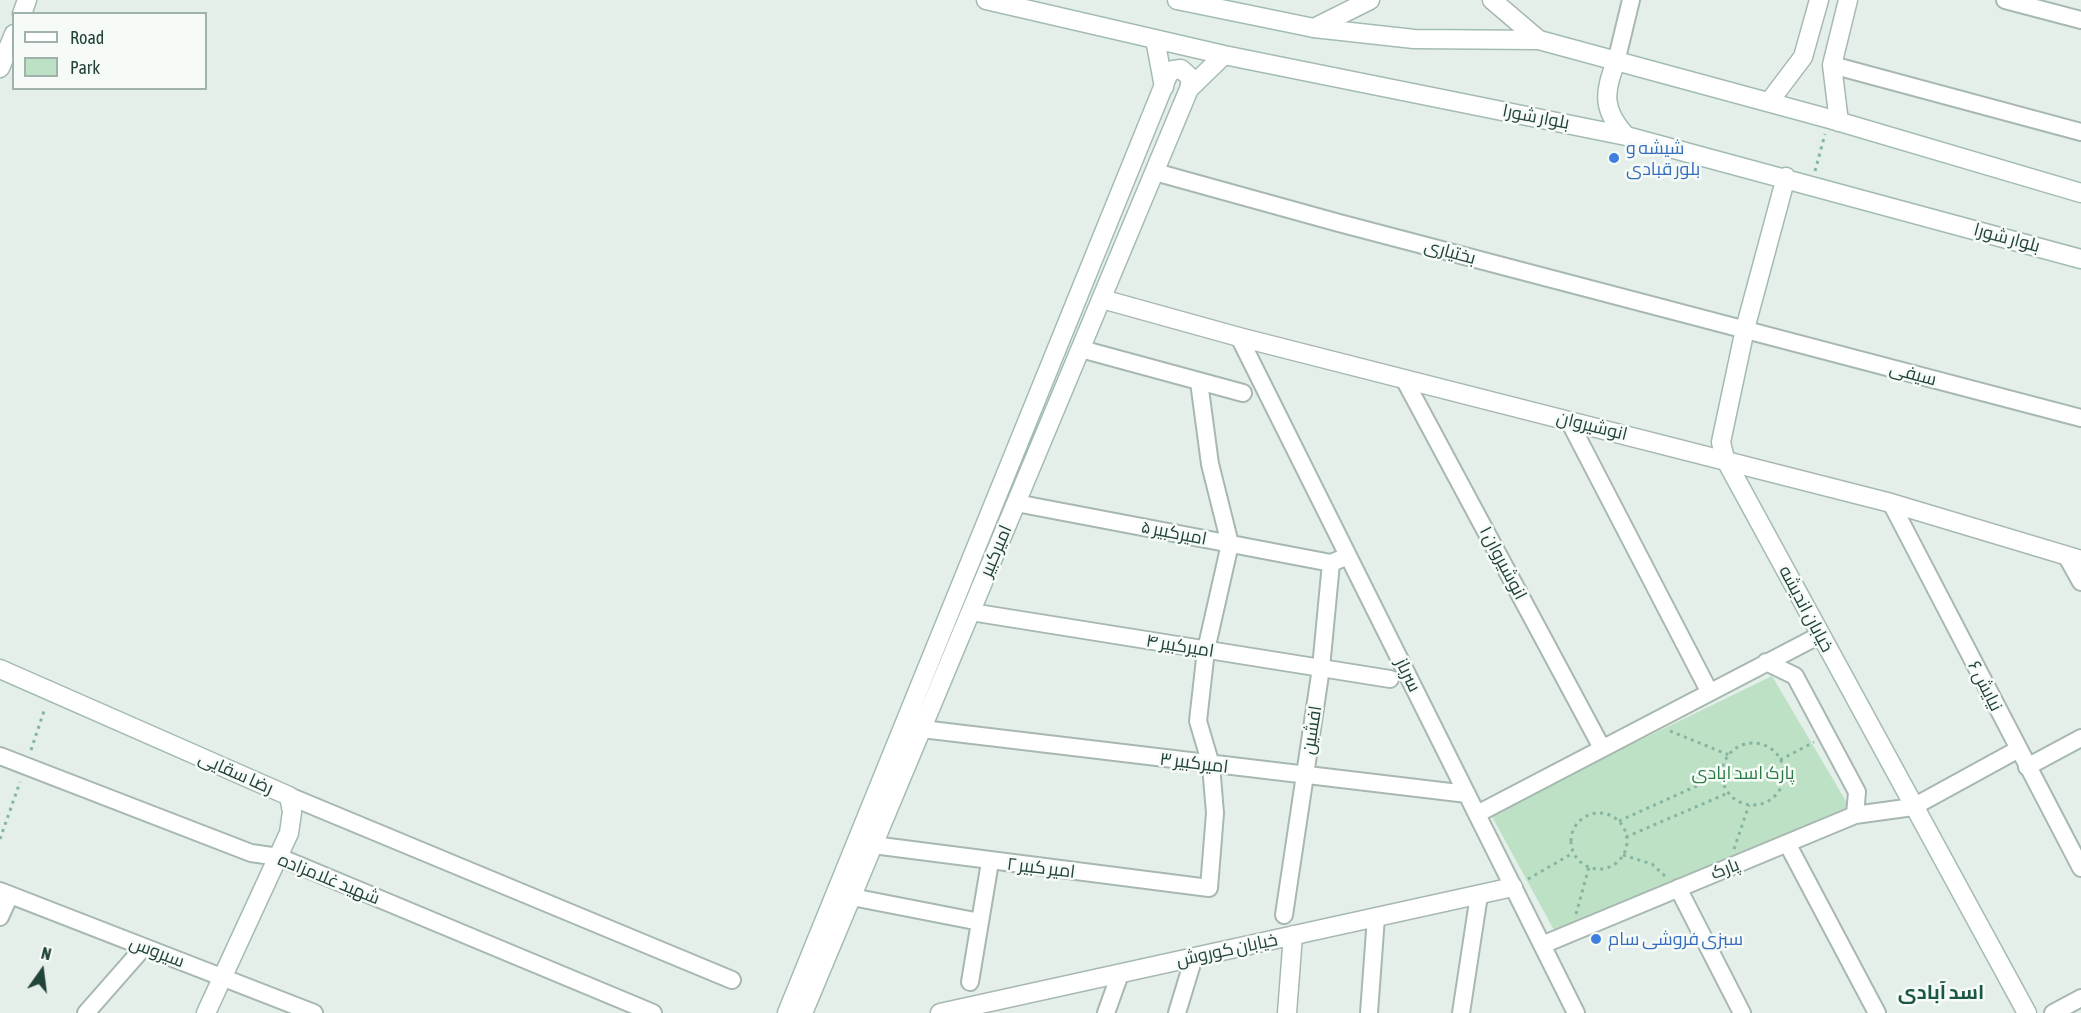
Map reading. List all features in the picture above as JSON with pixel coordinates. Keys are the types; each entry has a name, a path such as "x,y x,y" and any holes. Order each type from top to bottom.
{"main road":[{"name":"بلوار شورا","path":"986,0 1224,55 1626,135 2081,259"},
{"path":"1177,0 1314,28 1414,39 1539,40 1769,102 2081,193"},
{"path":"1314,28 1370,0"},
{"path":"1492,0 1539,40"},
{"path":"1769,102 1803,57 1819,0"},
{"path":"1834,121 1832,65 1848,0"},
{"path":"0,68 12,39"},
{"path":"1155,39 1164,87"},
{"path":"1190,89 1224,55"},
{"path":"1803,57 1832,65"},
{"path":"1616,62 1608,85 1606,101 1611,120 1626,135"},
{"path":"1164,87 1168,75 1173,70 1181,69 1191,78 1190,89"},
{"name":"امیرکبیر","path":"787,1013 896,768 1164,87"},
{"name":"امیرکبیر","path":"803,1013 873,845 896,768 922,729 1190,89"},
{"name":"خیابان اندیشه","path":"1786,177 1745,329 1721,442 1725,459 2027,1013"},
{"name":"انوشیروان","path":"1102,299 1239,337 1891,503 2074,559"},
{"name":"رضا سقایی","path":"0,669 289,796 292,812 289,833 206,1013"},
{"name":"خیابان کوروش","path":"940,1013 1513,887"},
{"path":"1287,1013 1293,935"}],"street":[{"path":"1616,62 1631,0"},
{"path":"2005,0 2053,6 2081,20"},
{"path":"1832,65 2081,132"},
{"name":"بختیاری","path":"1155,172 1339,223 1745,329"},
{"name":"سیفی","path":"1745,329 2081,418"},
{"name":"سرباز","path":"1239,337 1576,1013"},
{"path":"1082,349 1243,393"},
{"name":"انوشیروان ۱","path":"1404,378 1602,748"},
{"path":"1200,382 1210,464 1230,544 1206,650 1198,721 1211,765"},
{"path":"1569,421 1709,691"},
{"name":"امیرکبیر ۵","path":"1016,503 1332,563"},
{"name":"نیایش ۶","path":"1891,503 2017,750 2081,868"},
{"path":"1332,563 1348,556"},
{"path":"2074,559 2081,582"},
{"name":"افشین","path":"1284,915 1321,668 1332,563"},
{"name":"امیرکبیر ۴","path":"971,612 1390,680"},
{"path":"1477,814 1820,635"},
{"path":"1766,662 1795,676 1857,792 1855,815"},
{"name":"امیرکبیر ۳","path":"922,729 1305,777 1467,794"},
{"path":"2027,767 2081,738"},
{"path":"1913,807 2017,750"},
{"name":"شهید غلامزاده","path":"0,756 251,853 279,857 653,1013"},
{"name":"امیر کبیر ۲","path":"873,845 990,862 1209,888 1215,813 1211,765"},
{"path":"289,796 732,980"},
{"name":"پارک","path":"1542,945 1788,845 1855,815 1913,807"},
{"path":"1788,845 1877,1013"},
{"path":"970,981 990,862"},
{"path":"1678,888 1742,1013"},
{"path":"0,917 5,893"},
{"name":"سیروس","path":"5,893 314,1013"},
{"path":"1461,1013 1479,895"},
{"path":"852,897 980,922"},
{"path":"1369,1013 1376,917"},
{"path":"86,1013 144,947"},
{"path":"1177,1013 1194,957"},
{"path":"1106,1013 1120,974"},
{"path":"2053,1013 2081,998"}],"path":[{"path":"1811,184 1834,121"},
{"path":"1648,723 1730,754"},
{"path":"1748,744 1763,745 1776,753 1783,766 1783,781 1776,794 1764,803 1749,805 1736,800 1728,793 1721,775 1724,760 1730,754 1734,749 1748,744"},
{"path":"1618,821 1721,775"},
{"path":"1626,837 1728,793"},
{"path":"1727,869 1749,805"},
{"path":"1602,813 1618,821 1626,837 1623,855 1616,863 1606,868 1589,867 1576,858 1570,837 1581,818 1602,813"},
{"path":"1513,887 1573,853"},
{"path":"1623,855 1652,864 1678,888"},
{"path":"1570,933 1589,867"}],"green space":[{"name":"پارک اسد ابادی","path":"1772,676 1850,808 1554,930 1490,813"}],"place":[{"name":"شیشه و بلور قبادی","path":"1614,158"},
{"name":"سبزی فروشی سام","path":"1596,939"}],"district":[{"name":"اسد آبادی","path":"1941,993"}]}
